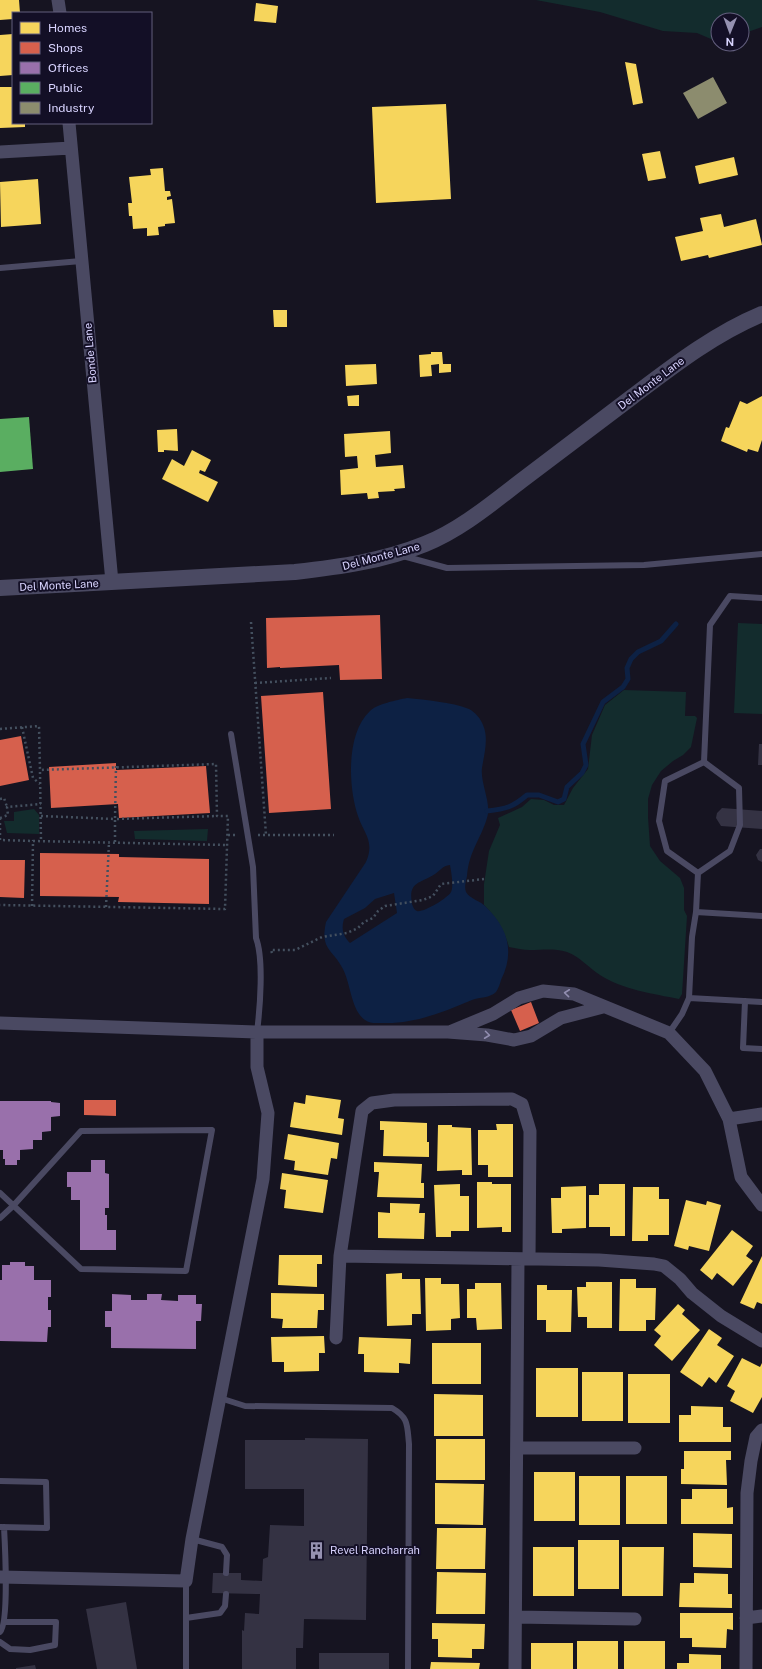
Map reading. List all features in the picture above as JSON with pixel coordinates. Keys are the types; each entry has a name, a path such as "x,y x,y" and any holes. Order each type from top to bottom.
{"street":[{"path":"58,0 60,12"},
{"name":"Bonde Lane","path":"69,124 112,582"},
{"path":"0,152 72,148"},
{"name":"Del Monte Lane","path":"0,588 295,572 334,568 396,554 425,544 450,531 500,497 677,363 736,325 762,314"},
{"path":"448,1032 493,1014 519,998 543,991 574,994 669,1033 705,1071 729,1119 741,1177 762,1205"},
{"path":"0,1023 257,1032 448,1032 487,1035 514,1040 531,1036 561,1018 603,1007"},
{"path":"2,1578 186,1581 192,1539 263,1180 268,1113 257,1067 257,1032"},
{"path":"336,1338 340,1256 362,1111 372,1103 394,1100 512,1099 522,1104 530,1131 523,1259 517,1448 515,1669"},
{"path":"729,1119 762,1114"},
{"path":"340,1256 598,1260 664,1266 680,1279 692,1293 721,1316 762,1341"},
{"path":"746,1669 747,1493 750,1461 756,1437 762,1430"},
{"path":"517,1448 635,1448"},
{"path":"746,1618 762,1616"},
{"path":"516,1617 635,1619"}],"lane":[{"path":"0,268 81,261"},
{"path":"396,554 447,568 644,565 762,554"},
{"path":"704,762 710,625 730,596 762,598"},
{"path":"231,734 253,867 256,938 260,948 259,1016 257,1032"},
{"path":"698,873 730,851 740,825 739,788 704,762"},
{"path":"698,873 667,851 659,821 665,781 704,762"},
{"path":"669,1033 682,1014 689,998 692,937 696,912 698,873"},
{"path":"696,912 762,916"},
{"path":"689,998 762,1002"},
{"path":"744,1001 743,1048 762,1049"},
{"path":"0,1193 13,1206 81,1269 186,1271 212,1130 81,1131 13,1206 0,1218"},
{"path":"220,1398 246,1406 392,1408 401,1413 407,1421 409,1444 408,1669"},
{"path":"0,1481 46,1482 47,1528 2,1527 2,1578 6,1612 3,1628 0,1632"},
{"path":"192,1539 222,1547 227,1555 226,1573"},
{"path":"186,1581 186,1669"},
{"path":"186,1618 220,1613 225,1606 226,1594"},
{"path":"0,1642 10,1649 30,1650 55,1644 56,1622 4,1622"}],"path":[{"path":"251,622 266,835"},
{"path":"255,683 331,678"},
{"path":"0,729 39,726 40,770 116,766 216,764 217,816"},
{"path":"22,727 33,778 40,784"},
{"path":"115,842 116,766"},
{"path":"40,772 41,841"},
{"path":"0,799 4,798 8,815 0,818 0,840 227,845"},
{"path":"7,808 40,804"},
{"path":"0,905 225,910 228,816 115,819 40,816"},
{"path":"228,835 334,835"},
{"path":"32,906 33,841"},
{"path":"106,907 109,842"},
{"path":"271,950 295,950 322,937 347,934 358,928 364,922 373,918 378,911 385,906 423,900 433,896 440,884 484,879"}],"green space":[{"path":"536,0 762,0 762,27 750,31 750,12 710,12 710,39 697,33 663,31 600,12"},
{"path":"738,623 762,624 762,714 734,713"},
{"path":"624,690 686,692 685,716 695,716 697,718 691,747 683,755 661,771 652,785 648,799 650,846 660,861 680,878 684,888 684,910 687,916 682,994 679,999 638,990 608,980 580,959 567,952 553,950 527,950 509,947 500,924 484,905 484,884 489,851 500,825 498,818 522,807 531,799 544,800 554,805 564,805 573,788 588,769 592,735 605,705"},
{"path":"34,809 39,815 39,834 7,833 4,821 14,821 14,812"},
{"path":"208,829 207,841 135,839 134,831"}],"water":[{"path":"407,698 446,703 469,709 479,718 485,730 486,741 482,774 488,812 484,826 472,853 465,888 468,894 484,905 500,923 507,941 508,960 498,988 494,994 472,1000 440,1013 406,1022 373,1023 360,1016 354,1004 346,975 326,944 325,931 326,922 366,862 368,855 368,838 358,816 352,790 351,761 357,733 362,721 370,711 377,706","holes":["450,865 452,889 449,895 424,910 415,910 411,897 412,891 416,884 435,874 443,867","394,893 397,913 350,943 343,932 344,919 365,908 375,899"]}],"building: Homes":[{"path":"0,0 19,0 20,12 12,12 12,19 0,20"},
{"path":"256,3 278,6 276,23 254,21"},
{"path":"12,34 12,75 0,76 0,35"},
{"path":"625,62 636,64 643,103 633,105"},
{"path":"0,87 12,87 12,124 25,124 25,127 0,128"},
{"path":"446,104 451,199 376,203 372,107"},
{"path":"660,151 666,178 648,181 642,154"},
{"path":"734,157 738,175 699,184 695,166"},
{"path":"163,168 165,191 170,191 171,196 167,197 167,200 172,199 175,223 165,224 165,226 158,227 159,235 147,236 147,228 133,229 132,216 129,216 128,203 132,203 129,177 151,175 150,169"},
{"path":"38,179 41,224 1,227 0,182"},
{"path":"721,214 724,227 756,219 762,245 709,258 708,255 681,261 675,237 703,231 700,218"},
{"path":"273,310 287,310 287,327 274,327"},
{"path":"431,352 442,352 443,364 451,364 451,372 439,373 439,364 431,365 432,376 420,377 419,355 431,354"},
{"path":"376,364 377,384 346,386 345,365"},
{"path":"359,395 359,406 348,406 347,396"},
{"path":"762,396 762,440 758,452 748,449 747,452 721,441 726,427 729,428 740,401 747,404"},
{"path":"177,429 178,451 164,450 164,452 158,452 157,430"},
{"path":"390,431 391,453 375,455 376,467 403,465 405,488 394,489 395,491 378,492 379,498 368,499 367,493 341,495 340,470 358,468 357,456 345,457 344,434"},
{"path":"192,450 211,460 205,472 200,470 199,473 218,482 208,502 162,479 172,459 184,466"},
{"path":"306,1095 341,1100 338,1118 344,1119 342,1135 290,1127 294,1102 305,1104"},
{"path":"380,1121 427,1123 429,1157 383,1156 384,1130 380,1130"},
{"path":"496,1124 513,1124 513,1177 488,1177 488,1165 478,1165 478,1130 497,1130"},
{"path":"438,1125 452,1125 452,1127 471,1128 472,1175 462,1175 462,1170 437,1171"},
{"path":"288,1134 339,1143 337,1159 331,1158 328,1175 294,1170 295,1161 284,1159"},
{"path":"374,1162 422,1164 421,1183 424,1183 424,1198 377,1197 379,1172 374,1172"},
{"path":"282,1173 328,1180 323,1213 284,1208 286,1190 280,1189"},
{"path":"477,1182 511,1184 511,1232 502,1232 502,1227 477,1228"},
{"path":"460,1184 460,1196 469,1196 469,1231 451,1231 451,1237 436,1237 434,1185"},
{"path":"599,1184 625,1184 625,1236 610,1236 610,1227 589,1227 589,1195 599,1195"},
{"path":"586,1186 586,1228 562,1229 562,1233 552,1233 551,1198 561,1198 561,1187"},
{"path":"633,1187 659,1187 659,1199 669,1199 669,1235 648,1235 648,1241 632,1241"},
{"path":"686,1200 706,1205 707,1201 721,1205 709,1251 689,1246 688,1250 674,1246"},
{"path":"390,1203 420,1204 419,1213 425,1213 424,1239 378,1238 378,1212 390,1213"},
{"path":"732,1230 753,1246 746,1256 753,1261 733,1286 717,1273 712,1280 700,1270"},
{"path":"279,1255 322,1255 322,1264 317,1264 317,1287 278,1285"},
{"path":"762,1256 762,1304 757,1302 754,1309 740,1303"},
{"path":"402,1273 402,1279 420,1279 421,1314 412,1314 412,1325 387,1326 386,1274"},
{"path":"425,1278 441,1278 441,1284 459,1284 460,1318 451,1319 451,1330 426,1331"},
{"path":"620,1279 636,1279 636,1288 656,1288 655,1320 646,1320 646,1331 619,1331"},
{"path":"586,1282 612,1282 612,1328 587,1328 587,1317 578,1317 577,1287 586,1287"},
{"path":"475,1283 501,1283 502,1329 477,1330 476,1318 467,1318 467,1289 475,1289"},
{"path":"537,1285 547,1285 547,1290 572,1290 571,1332 546,1332 546,1320 537,1320"},
{"path":"271,1293 324,1294 324,1310 318,1310 317,1328 282,1328 283,1319 271,1318"},
{"path":"678,1304 685,1310 682,1314 700,1330 672,1361 654,1345 661,1336 654,1330"},
{"path":"709,1329 722,1338 717,1345 734,1356 716,1383 709,1377 702,1387 680,1372"},
{"path":"324,1336 325,1353 319,1353 319,1371 284,1372 284,1362 272,1362 271,1337"},
{"path":"359,1337 411,1339 410,1364 399,1363 399,1373 364,1372 364,1354 358,1354"},
{"path":"432,1343 481,1343 481,1384 432,1384"},
{"path":"742,1358 760,1367 762,1363 762,1397 753,1413 730,1401 735,1391 727,1386"},
{"path":"536,1368 578,1368 578,1417 536,1417"},
{"path":"582,1372 623,1372 623,1421 582,1421"},
{"path":"628,1374 670,1374 670,1423 628,1423"},
{"path":"434,1394 483,1395 483,1436 434,1436"},
{"path":"691,1406 723,1407 723,1427 731,1427 731,1442 679,1442 679,1415 691,1415"},
{"path":"436,1439 485,1439 485,1480 436,1480"},
{"path":"684,1451 731,1451 731,1460 726,1460 727,1485 681,1484 681,1469 684,1469"},
{"path":"534,1472 575,1472 575,1521 534,1521"},
{"path":"579,1476 620,1476 620,1525 579,1525"},
{"path":"626,1476 667,1476 667,1524 626,1524"},
{"path":"435,1483 484,1484 483,1525 435,1524"},
{"path":"692,1489 727,1489 727,1508 733,1507 733,1524 681,1524 681,1499 692,1499"},
{"path":"437,1528 486,1528 485,1569 436,1569"},
{"path":"693,1533 732,1534 732,1568 693,1567"},
{"path":"578,1540 619,1540 619,1589 578,1589"},
{"path":"533,1547 574,1547 574,1596 533,1596"},
{"path":"622,1547 664,1547 663,1596 622,1596"},
{"path":"437,1572 486,1573 485,1614 436,1614"},
{"path":"694,1573 728,1574 728,1594 732,1594 732,1608 679,1607 680,1583 694,1583"},
{"path":"680,1613 733,1613 733,1630 727,1629 726,1648 692,1647 692,1638 680,1638"},
{"path":"432,1623 485,1624 484,1649 472,1649 472,1658 438,1657 438,1639 432,1639"},
{"path":"577,1641 618,1641 618,1669 577,1669"},
{"path":"624,1641 665,1641 665,1669 624,1669"},
{"path":"531,1643 573,1643 573,1669 531,1669"},
{"path":"689,1654 721,1655 721,1669 677,1669 677,1663 689,1663"},
{"path":"431,1662 480,1663 479,1669 430,1669"}],"building: Shops":[{"path":"380,615 382,679 340,680 339,665 267,668 266,618"},
{"path":"323,692 331,809 269,813 261,696"},
{"path":"21,736 29,780 0,786 0,740"},
{"path":"116,763 116,770 206,766 210,813 119,818 118,804 51,808 49,767"},
{"path":"40,853 119,854 119,857 209,859 209,904 118,902 119,897 40,896"},
{"path":"0,860 25,860 24,898 0,897"},
{"path":"531,1002 539,1023 520,1031 511,1010"},
{"path":"84,1100 116,1100 116,1116 84,1115"}],"building: Offices":[{"path":"0,1101 51,1101 60,1103 60,1116 51,1117 51,1131 42,1132 42,1140 33,1140 33,1149 20,1150 20,1160 17,1160 17,1165 5,1165 3,1150 0,1150"},
{"path":"91,1160 105,1160 105,1173 109,1174 109,1208 105,1208 105,1215 107,1215 107,1230 116,1230 116,1250 80,1250 80,1200 71,1200 71,1187 67,1187 67,1172 91,1172"},
{"path":"10,1262 25,1262 25,1266 34,1266 34,1280 51,1280 51,1297 48,1297 48,1310 51,1310 51,1327 48,1327 47,1342 0,1341 0,1280 2,1280 2,1265 10,1265"},
{"path":"112,1294 131,1295 131,1300 147,1300 147,1294 162,1294 161,1300 178,1301 178,1295 196,1295 196,1304 202,1304 201,1321 196,1321 196,1349 111,1348 111,1327 105,1327 105,1311 112,1311"}],"building: Public":[{"path":"29,417 33,469 0,472 0,419"}],"building: Industry":[{"path":"713,77 727,103 698,119 683,93"}],"building: Other":[{"path":"759,744 762,744 762,765 758,765"},
{"path":"722,808 762,811 762,829 721,826 716,818 717,813"},
{"path":"760,849 762,849 762,862 758,860 756,855"},
{"name":"Revel Rancharrah","path":"305,1438 368,1439 366,1620 304,1619 303,1648 296,1648 296,1669 242,1669 242,1630 244,1631 245,1613 259,1614 260,1594 212,1593 213,1573 241,1573 241,1580 262,1581 263,1559 268,1557 270,1525 304,1526 304,1489 245,1489 245,1440 305,1440"},
{"path":"126,1602 137,1669 97,1669 86,1609"},
{"path":"319,1653 389,1653 389,1669 319,1669"},
{"path":"35,1665 36,1669 16,1669 16,1668"}],"waterway":[{"path":"487,811 509,807 527,795 539,795 558,802 564,799 567,787 582,773 586,765 583,744 603,702 623,687 628,679 627,668 631,659 638,652 661,641 676,624"}],"place":[{"name":"Revel Rancharrah","path":"317,1550"}]}
